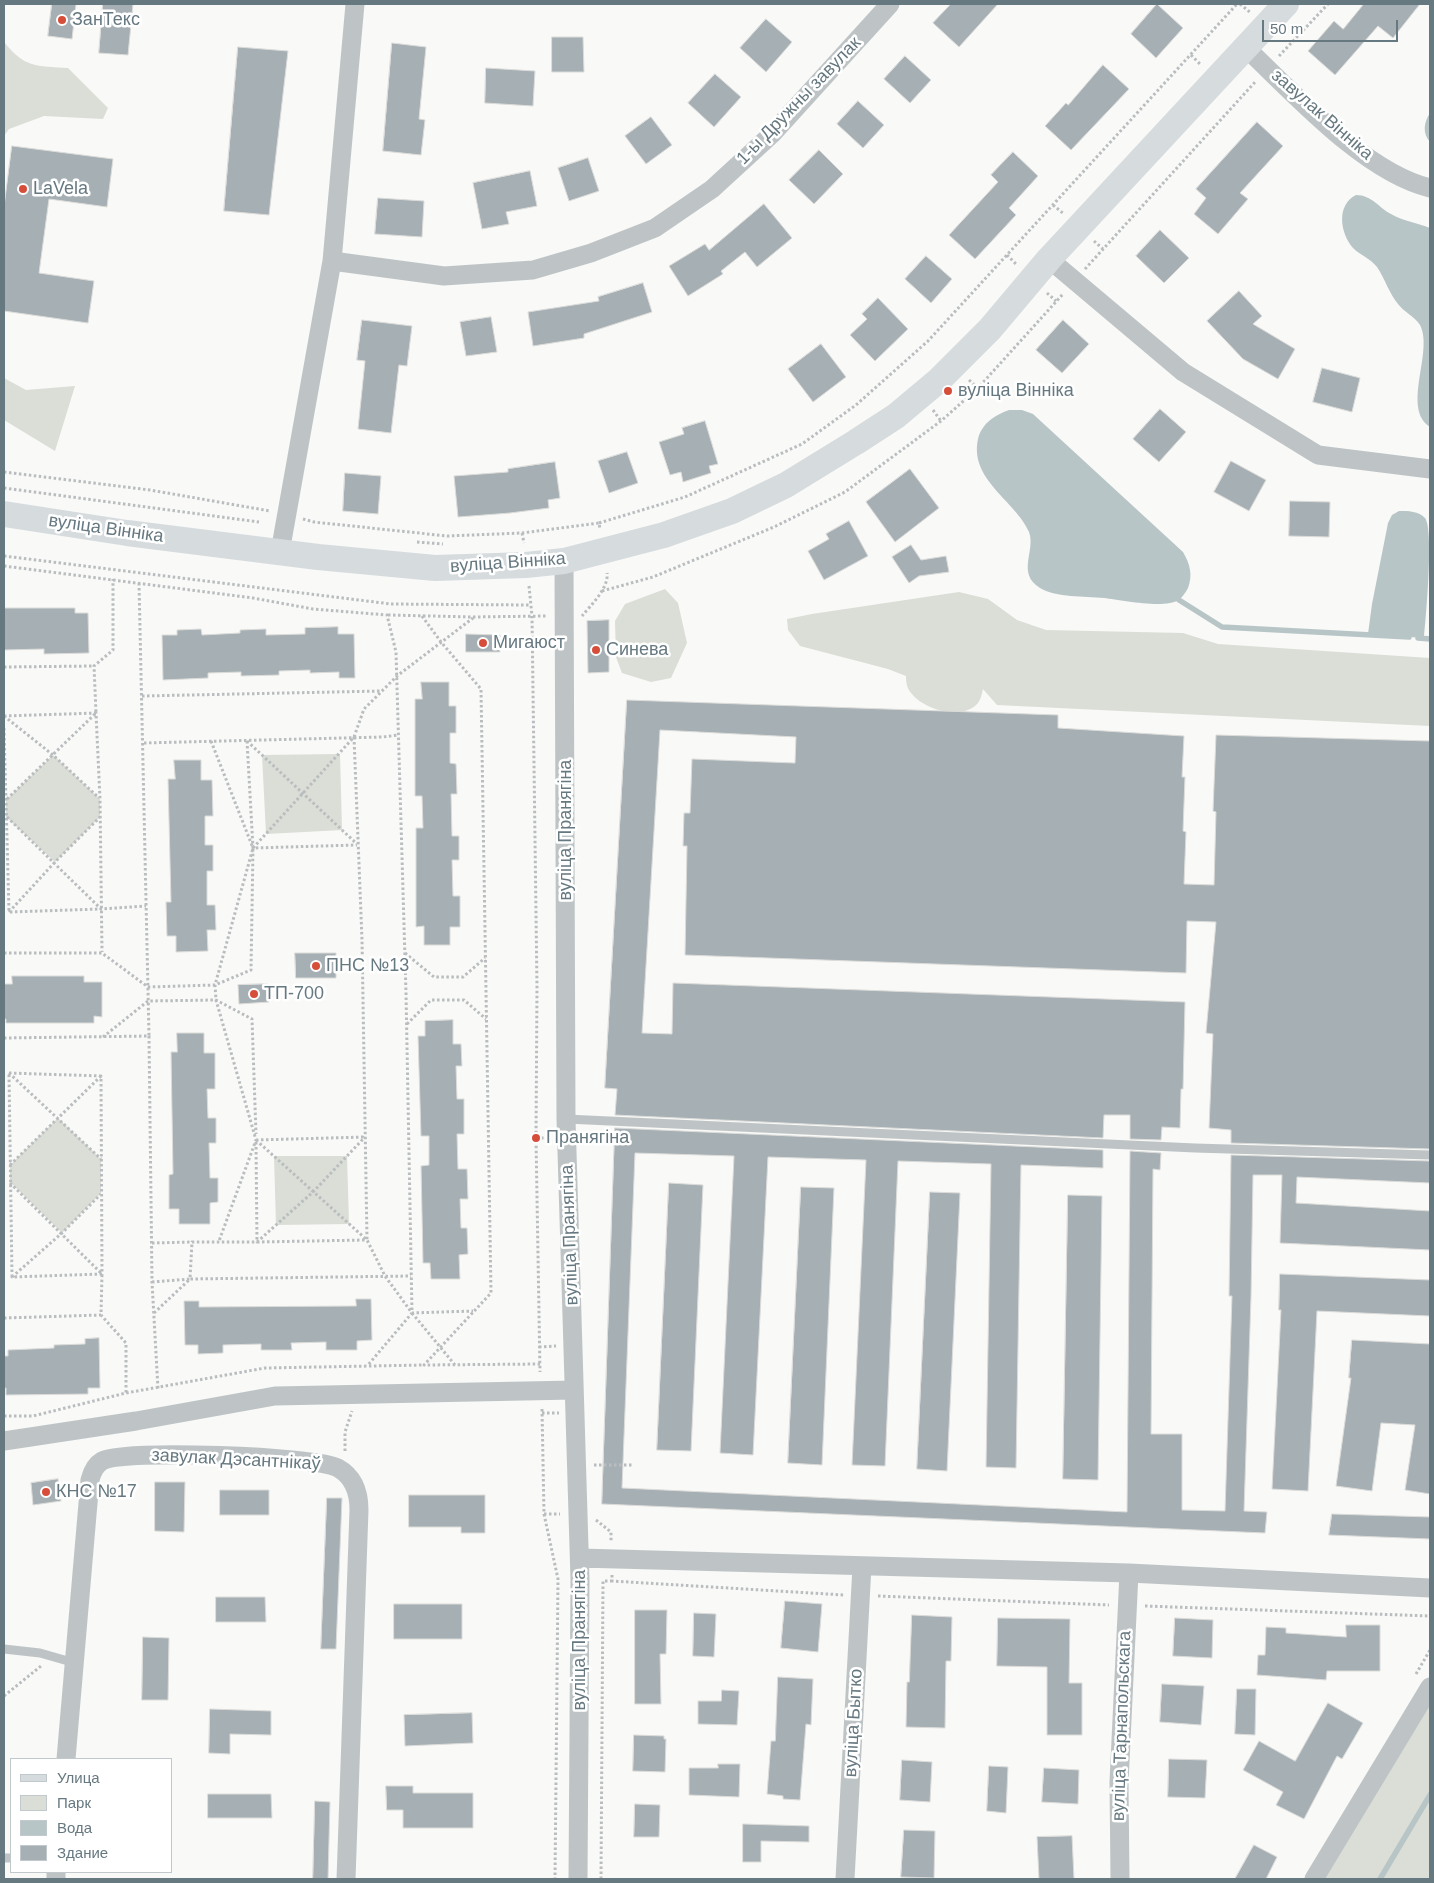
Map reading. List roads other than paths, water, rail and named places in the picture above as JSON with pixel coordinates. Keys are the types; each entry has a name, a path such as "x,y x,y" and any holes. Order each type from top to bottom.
{"street":[{"path":"280,552 332,261 355,4"},
{"name":"1-ы Дружны завулак","path":"332,261 444,276 533,270 591,253 655,228 712,190 772,134 890,4"},
{"name":"вуліца Вінніка","path":"4,514 127,533 318,557 436,568 526,565 564,561 664,535 732,511 786,485 856,442 896,416 939,380 990,330 1050,259 1286,4"},
{"name":"завулак Вінніка","path":"1245,47 1324,122 1356,149 1391,172 1430,188"},
{"path":"1050,259 1183,372 1318,454 1430,469"},
{"name":"вуліца Пранягіна","path":"564,561 566,1119 580,1558 578,1879"},
{"path":"4,1441 136,1421 275,1396 574,1390"},
{"name":"завулак Дэсантнікаў","path":"66,1758 76,1663 90,1480 94,1469 102,1461 131,1455 201,1455 329,1465 344,1472 354,1484 359,1501 346,1879"},
{"path":"580,1558 1129,1573 1430,1588"},
{"name":"вуліца Бытко","path":"845,1879 862,1566"},
{"name":"вуліца Тарнапольскага","path":"1120,1879 1119,1782 1129,1573"},
{"path":"1314,1879 1430,1687"}],"lane":[{"path":"566,1119 1430,1156"},
{"path":"4,1649 53,1656 76,1663"}],"water":[{"path":"1430,113 1430,142 1427,139 1425,128 1426,120"},
{"path":"1356,195 1371,199 1396,216 1430,228 1430,427 1422,418 1418,407 1423,350 1423,336 1420,325 1400,307 1377,267 1353,248 1345,235 1342,220 1343,212 1345,205"},
{"path":"1009,410 1022,410 1033,414 1183,552 1189,565 1190,579 1188,588 1179,600 1172,603 1153,604 1062,595 1040,588 1033,582 1029,576 1028,569 1029,532 1023,521 987,478 980,466 977,453 978,439 983,428 994,417"},
{"path":"1399,511 1410,511 1420,514 1425,518 1428,525 1429,575 1424,638 1368,634 1388,523 1392,515"}],"waterway":[{"path":"1179,600 1222,627 1409,637"},
{"path":"1418,638 1430,639"},
{"path":"1380,1879 1430,1795"}],"place":[{"name":"ЗанТекс","path":"62,20"},
{"name":"LaVela","path":"23,189"},
{"name":"вуліца Вінніка","path":"948,391"},
{"name":"Мигаюст","path":"483,643"},
{"name":"Синева","path":"596,650"},
{"name":"ПНС №13","path":"316,966"},
{"name":"ТП-700","path":"254,994"},
{"name":"Пранягіна","path":"536,1138"},
{"name":"КНС №17","path":"46,1492"}]}
